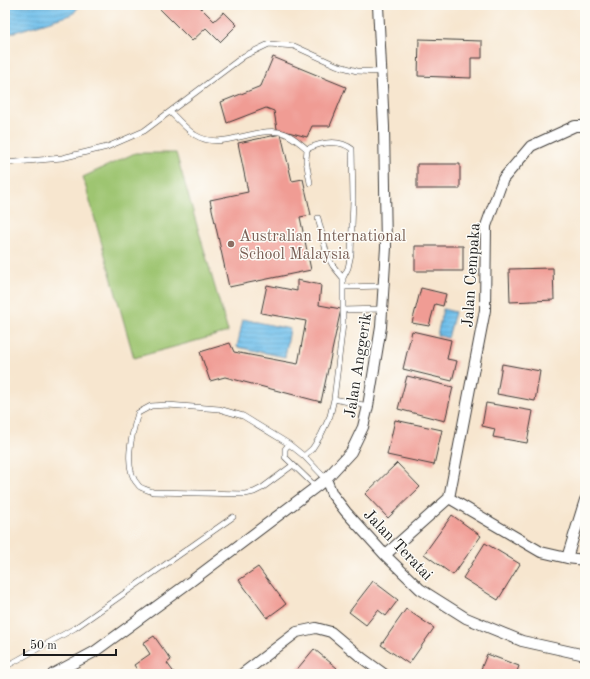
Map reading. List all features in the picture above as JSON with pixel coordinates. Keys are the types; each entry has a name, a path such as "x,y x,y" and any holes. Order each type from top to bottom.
{"street":[{"name":"Jalan Anggerik","path":"53,674 94,652 190,582 326,479 351,452 363,427 368,406 381,327 386,247 384,127 378,5"},
{"name":"Jalan Cempaka","path":"449,498 485,310 486,226 488,219 503,179 532,146 574,126 585,126"},
{"name":"Jalan Teratai","path":"326,479 332,494 385,555 420,589 466,618 522,641 585,655"},
{"name":"Jalan Teratai","path":"316,487 332,494"},
{"path":"385,555 449,498 541,552 567,558 585,560"},
{"path":"567,558 585,500"},
{"path":"242,674 297,632 316,628 331,632 384,674"}],"lane":[{"path":"5,163 62,158 107,147 144,132 244,56 269,44 294,46 336,65 357,71 381,72"},
{"path":"170,112 195,135 210,140 225,140 258,132 280,132 296,140 307,149"},
{"path":"304,456 312,449 321,435 330,416 334,399 340,354 343,310 343,278 348,268 351,254 353,200 352,149 345,144 335,142 317,144 307,149"},
{"path":"307,149 306,160 310,183"},
{"path":"318,218 327,255 332,266 343,278"},
{"path":"343,287 383,286"},
{"path":"343,310 382,309"},
{"path":"334,399 368,406"},
{"path":"293,465 262,488 245,494 153,492 140,487 133,478 130,463 132,432 138,413 151,406 168,405 219,409 243,416 289,444 304,456 326,479"},
{"path":"289,444 284,453 285,457 316,487"},
{"path":"5,667 75,628 232,517"}],"green space":[{"path":"135,153 176,153 228,332 134,358 83,177"}],"water":[{"path":"5,5 80,5 73,14 5,35"},
{"path":"443,309 455,312 448,338 437,335"},
{"path":"243,319 290,329 285,357 237,347"}],"building":[{"path":"156,5 198,5 214,21 224,12 237,25 220,42 206,28 192,41"},
{"path":"419,39 482,41 482,58 471,58 471,78 418,76"},
{"path":"273,57 346,87 330,126 312,126 307,137 277,129 274,111 266,108 227,123 221,102 261,86"},
{"path":"281,134 292,181 303,179 311,215 300,217 311,270 229,287 210,200 248,192 238,143"},
{"path":"417,164 460,164 460,189 417,189"},
{"path":"415,246 463,246 463,271 415,271"},
{"path":"553,268 554,300 510,302 509,269"},
{"path":"297,280 321,285 319,305 341,309 321,402 225,377 210,381 200,352 230,343 234,352 298,364 306,321 261,313 267,285 297,291"},
{"path":"421,288 446,294 443,306 435,304 429,326 412,323"},
{"path":"412,331 451,340 447,359 457,361 452,381 403,369"},
{"path":"502,364 540,371 535,401 497,394"},
{"path":"407,376 453,387 445,421 398,409"},
{"path":"486,403 533,411 527,443 493,437 495,429 482,426"},
{"path":"395,420 442,430 434,465 387,455"},
{"path":"397,463 420,487 388,518 365,494"},
{"path":"452,515 481,536 453,575 424,554"},
{"path":"485,543 520,564 498,600 463,578"},
{"path":"258,567 286,604 267,618 239,580"},
{"path":"373,581 398,600 386,616 378,610 366,625 349,612"},
{"path":"406,609 434,628 409,664 381,645"},
{"path":"154,636 171,660 167,663 175,674 140,674 134,665 150,654 143,643"},
{"path":"314,649 337,668 333,674 293,674"},
{"path":"487,654 519,666 516,674 479,674"}],"place":[{"name":"Australian International School Malaysia","path":"231,244"}]}
